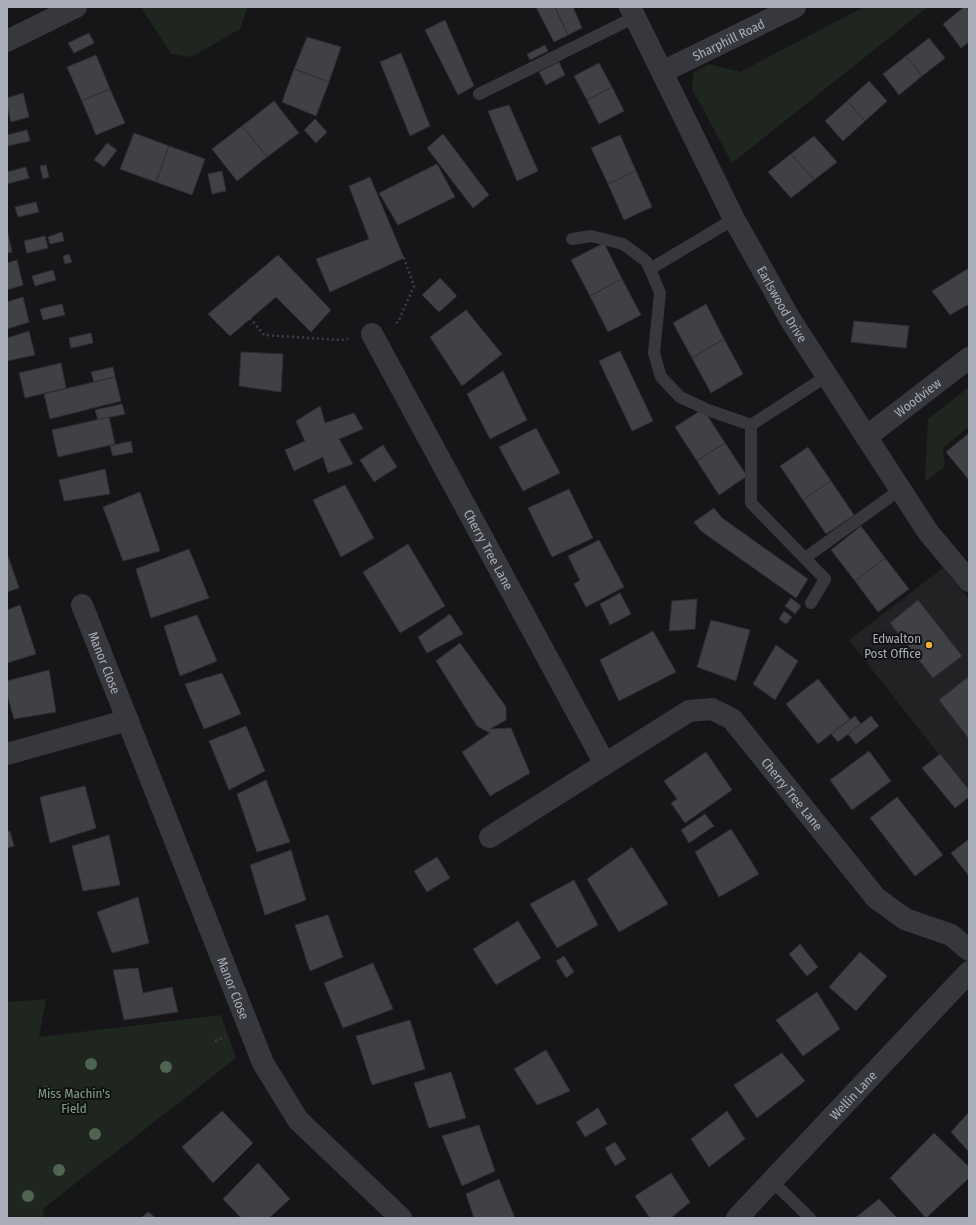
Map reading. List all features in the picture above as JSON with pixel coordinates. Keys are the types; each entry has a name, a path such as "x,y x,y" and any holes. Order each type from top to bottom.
{"street":[{"path":"7,41 76,7"},
{"name":"Sharphill Road","path":"662,72 795,7"},
{"name":"Earlswood Drive","path":"632,12 734,218 790,319 928,532 969,581"},
{"name":"Cherry Tree Lane","path":"372,334 605,764"},
{"name":"Woodview","path":"866,436 969,358"},
{"name":"Manor Close","path":"82,605 263,1063 298,1120 401,1218"},
{"name":"Cherry Tree Lane","path":"490,837 689,711 712,709 732,719 876,898 905,919 950,935 969,950"},
{"path":"7,754 128,720"},
{"name":"Wellin Lane","path":"749,1214 772,1181 969,972"}],"lane":[{"path":"479,94 632,12"},
{"path":"650,269 734,218"},
{"path":"572,239 591,236 624,244 646,261 660,293 654,353 660,377 680,397 708,410 751,425"},
{"path":"751,425 827,376"},
{"path":"751,425 751,503 825,579 812,603"},
{"path":"805,558 901,489"},
{"path":"772,1181 810,1218"}],"path":[{"path":"250,318 264,335 341,340 372,334 398,322 414,286 404,258"}],"shaded area":[{"path":"943,568 969,599 969,793 849,640"}],"green space":[{"path":"141,7 247,8 240,29 191,57 171,54"},
{"path":"864,7 928,7 732,163 692,89 693,73 709,64 740,72"},
{"path":"969,387 969,427 943,448 945,466 925,482 928,419"},
{"name":"Miss Machin's Field","path":"46,999 39,1037 221,1015 236,1058 44,1208 42,1218 7,1218 7,1002"}],"building":[{"path":"536,7 555,7 568,35 554,42"},
{"path":"555,7 573,7 582,28 568,35"},
{"path":"964,7 969,10 969,42 961,48 943,24"},
{"path":"445,20 474,86 458,95 425,30"},
{"path":"89,33 94,43 74,53 68,43"},
{"path":"307,37 341,47 329,82 294,69"},
{"path":"929,38 945,58 922,76 906,56"},
{"path":"545,45 548,51 530,60 527,54"},
{"path":"401,53 430,126 410,136 380,62"},
{"path":"96,55 110,89 82,101 67,67"},
{"path":"906,56 922,76 899,95 883,74"},
{"path":"559,62 565,75 546,85 539,72"},
{"path":"599,63 612,87 587,100 574,76"},
{"path":"294,69 329,82 316,116 282,102"},
{"path":"869,81 887,101 865,121 847,101"},
{"path":"612,87 624,111 599,124 587,100"},
{"path":"110,89 125,123 96,135 82,101"},
{"path":"23,93 29,117 11,122 7,106 7,98"},
{"path":"274,101 299,133 267,157 242,126"},
{"path":"847,101 865,121 843,141 825,121"},
{"path":"509,105 538,171 517,181 488,111"},
{"path":"315,119 327,132 316,143 304,130"},
{"path":"242,126 267,157 237,181 212,149"},
{"path":"27,130 30,141 7,146 7,135"},
{"path":"134,133 169,146 156,182 120,169"},
{"path":"443,134 489,195 473,208 427,148"},
{"path":"620,135 636,171 608,184 591,148"},
{"path":"814,136 837,162 814,180 791,154"},
{"path":"107,143 117,150 104,167 94,160"},
{"path":"169,146 205,159 192,195 156,182"},
{"path":"791,154 814,180 791,198 768,172"},
{"path":"437,164 455,197 398,225 379,193"},
{"path":"46,165 49,177 43,179 40,166"},
{"path":"26,167 29,178 7,184 7,172"},
{"path":"222,171 226,191 212,194 208,174"},
{"path":"636,171 652,207 624,220 608,184"},
{"path":"370,177 404,258 330,292 316,259 369,239 349,186"},
{"path":"36,202 39,212 18,217 15,207"},
{"path":"7,229 12,252 7,253"},
{"path":"62,232 64,241 50,244 48,237"},
{"path":"45,236 48,248 27,253 24,241"},
{"path":"604,243 622,279 590,296 571,260"},
{"path":"69,254 72,262 65,264 63,256"},
{"path":"278,255 331,310 311,332 276,297 230,336 208,314"},
{"path":"17,260 23,285 7,290 7,263"},
{"path":"969,268 969,304 950,315 932,291"},
{"path":"53,270 56,280 35,286 32,276"},
{"path":"440,278 457,296 439,312 422,295"},
{"path":"622,279 641,315 608,332 590,296"},
{"path":"23,297 29,322 7,329 7,302"},
{"path":"62,304 65,315 43,320 40,309"},
{"path":"706,304 724,339 692,358 673,323"},
{"path":"466,310 502,354 462,386 430,337"},
{"path":"854,321 909,326 906,348 851,342"},
{"path":"29,331 35,355 7,361 7,338"},
{"path":"91,333 93,343 71,348 69,338"},
{"path":"724,339 743,374 711,393 692,358"},
{"path":"620,351 653,421 632,431 599,361"},
{"path":"241,352 283,354 281,392 239,386"},
{"path":"61,363 66,388 25,398 19,373"},
{"path":"113,367 115,377 94,382 91,372"},
{"path":"503,371 527,420 490,439 467,394"},
{"path":"115,377 121,401 50,419 44,394"},
{"path":"122,404 125,414 98,420 95,410"},
{"path":"320,406 325,423 354,413 363,429 339,439 353,464 328,473 323,457 294,471 285,450 305,441 296,421"},
{"path":"703,409 725,443 697,461 675,427"},
{"path":"109,417 115,444 58,457 52,430"},
{"path":"536,428 560,473 523,491 499,447"},
{"path":"969,433 969,480 946,452"},
{"path":"131,441 133,452 113,456 110,446"},
{"path":"725,443 747,476 719,495 697,461"},
{"path":"383,445 397,467 374,482 360,460"},
{"path":"808,447 831,481 803,500 780,466"},
{"path":"105,469 110,494 64,501 59,480"},
{"path":"831,481 854,515 826,534 803,500"},
{"path":"345,485 374,538 341,557 313,500"},
{"path":"569,489 593,538 552,557 528,508"},
{"path":"140,492 160,551 123,561 103,507"},
{"path":"714,508 722,518 808,579 796,598 701,531 694,522"},
{"path":"861,526 885,558 855,581 831,550"},
{"path":"599,540 624,587 586,607 574,584 580,580 568,556"},
{"path":"408,544 445,606 400,633 363,572"},
{"path":"189,549 209,598 151,618 136,569"},
{"path":"7,553 19,588 7,592"},
{"path":"885,558 909,589 878,612 855,581"},
{"path":"620,593 631,614 610,625 600,604"},
{"path":"791,598 801,606 795,614 785,606"},
{"path":"697,599 695,629 669,631 672,601"},
{"path":"918,600 962,656 933,678 890,623"},
{"path":"20,605 36,654 7,663 7,610"},
{"path":"784,611 792,617 786,624 779,619"},
{"path":"450,614 463,634 427,653 418,637"},
{"path":"197,615 217,661 180,676 164,626"},
{"path":"711,620 750,630 736,681 697,667"},
{"path":"653,631 676,672 619,701 600,660"},
{"path":"460,643 506,707 506,720 490,729 511,728 530,773 490,796 462,752 490,733 477,726 436,661"},
{"path":"776,645 798,661 775,700 753,684"},
{"path":"49,670 56,712 14,719 7,694 7,681"},
{"path":"222,673 241,714 204,729 185,684"},
{"path":"968,677 969,678 969,739 939,700"},
{"path":"818,679 850,719 818,744 786,704"},
{"path":"855,716 861,724 838,742 831,734"},
{"path":"871,716 879,726 856,744 848,734"},
{"path":"246,726 265,771 229,790 209,741"},
{"path":"869,751 891,781 852,810 830,780"},
{"path":"706,752 732,790 685,823 671,803 677,799 664,781"},
{"path":"940,754 969,790 969,797 955,808 922,768"},
{"path":"266,780 290,842 257,852 237,794"},
{"path":"85,786 96,828 50,843 40,797"},
{"path":"897,797 943,855 915,876 870,818"},
{"path":"705,814 714,826 689,843 681,830"},
{"path":"731,829 759,874 719,897 695,852"},
{"path":"10,831 14,846 7,848 7,832"},
{"path":"109,835 120,885 83,891 72,846"},
{"path":"969,839 969,876 951,853"},
{"path":"632,847 668,904 619,932 587,879"},
{"path":"291,850 306,900 265,915 250,865"},
{"path":"437,857 450,878 427,892 414,871"},
{"path":"574,880 598,925 557,948 530,904"},
{"path":"138,897 149,943 112,953 97,912"},
{"path":"328,915 343,957 310,971 295,925"},
{"path":"518,921 541,958 496,985 473,949"},
{"path":"800,944 818,967 807,976 789,954"},
{"path":"860,952 887,976 856,1011 829,987"},
{"path":"564,956 574,972 566,978 556,961"},
{"path":"373,963 393,1009 343,1028 324,983"},
{"path":"138,968 143,993 172,987 178,1012 124,1020 113,970"},
{"path":"817,992 840,1029 803,1056 776,1020"},
{"path":"410,1020 425,1069 372,1085 356,1036"},
{"path":"546,1050 570,1091 537,1105 514,1069"},
{"path":"782,1053 805,1081 757,1118 734,1085"},
{"path":"451,1072 466,1118 429,1128 414,1083"},
{"path":"598,1108 607,1124 585,1137 576,1122"},
{"path":"222,1111 253,1143 213,1183 182,1147"},
{"path":"727,1111 745,1139 709,1167 691,1139"},
{"path":"969,1112 969,1152 951,1132"},
{"path":"479,1125 495,1171 462,1186 442,1136"},
{"path":"934,1133 969,1167 969,1178 926,1218 890,1178"},
{"path":"615,1142 626,1159 615,1166 605,1148"},
{"path":"258,1163 290,1199 269,1218 241,1218 223,1199"},
{"path":"671,1173 690,1202 671,1218 650,1218 635,1196"},
{"path":"499,1179 515,1218 474,1218 466,1194"},
{"path":"879,1199 897,1218 855,1218"},
{"path":"148,1212 156,1218 141,1218"}],"place":[{"name":"Edwalton Post Office","path":"929,645"}]}
